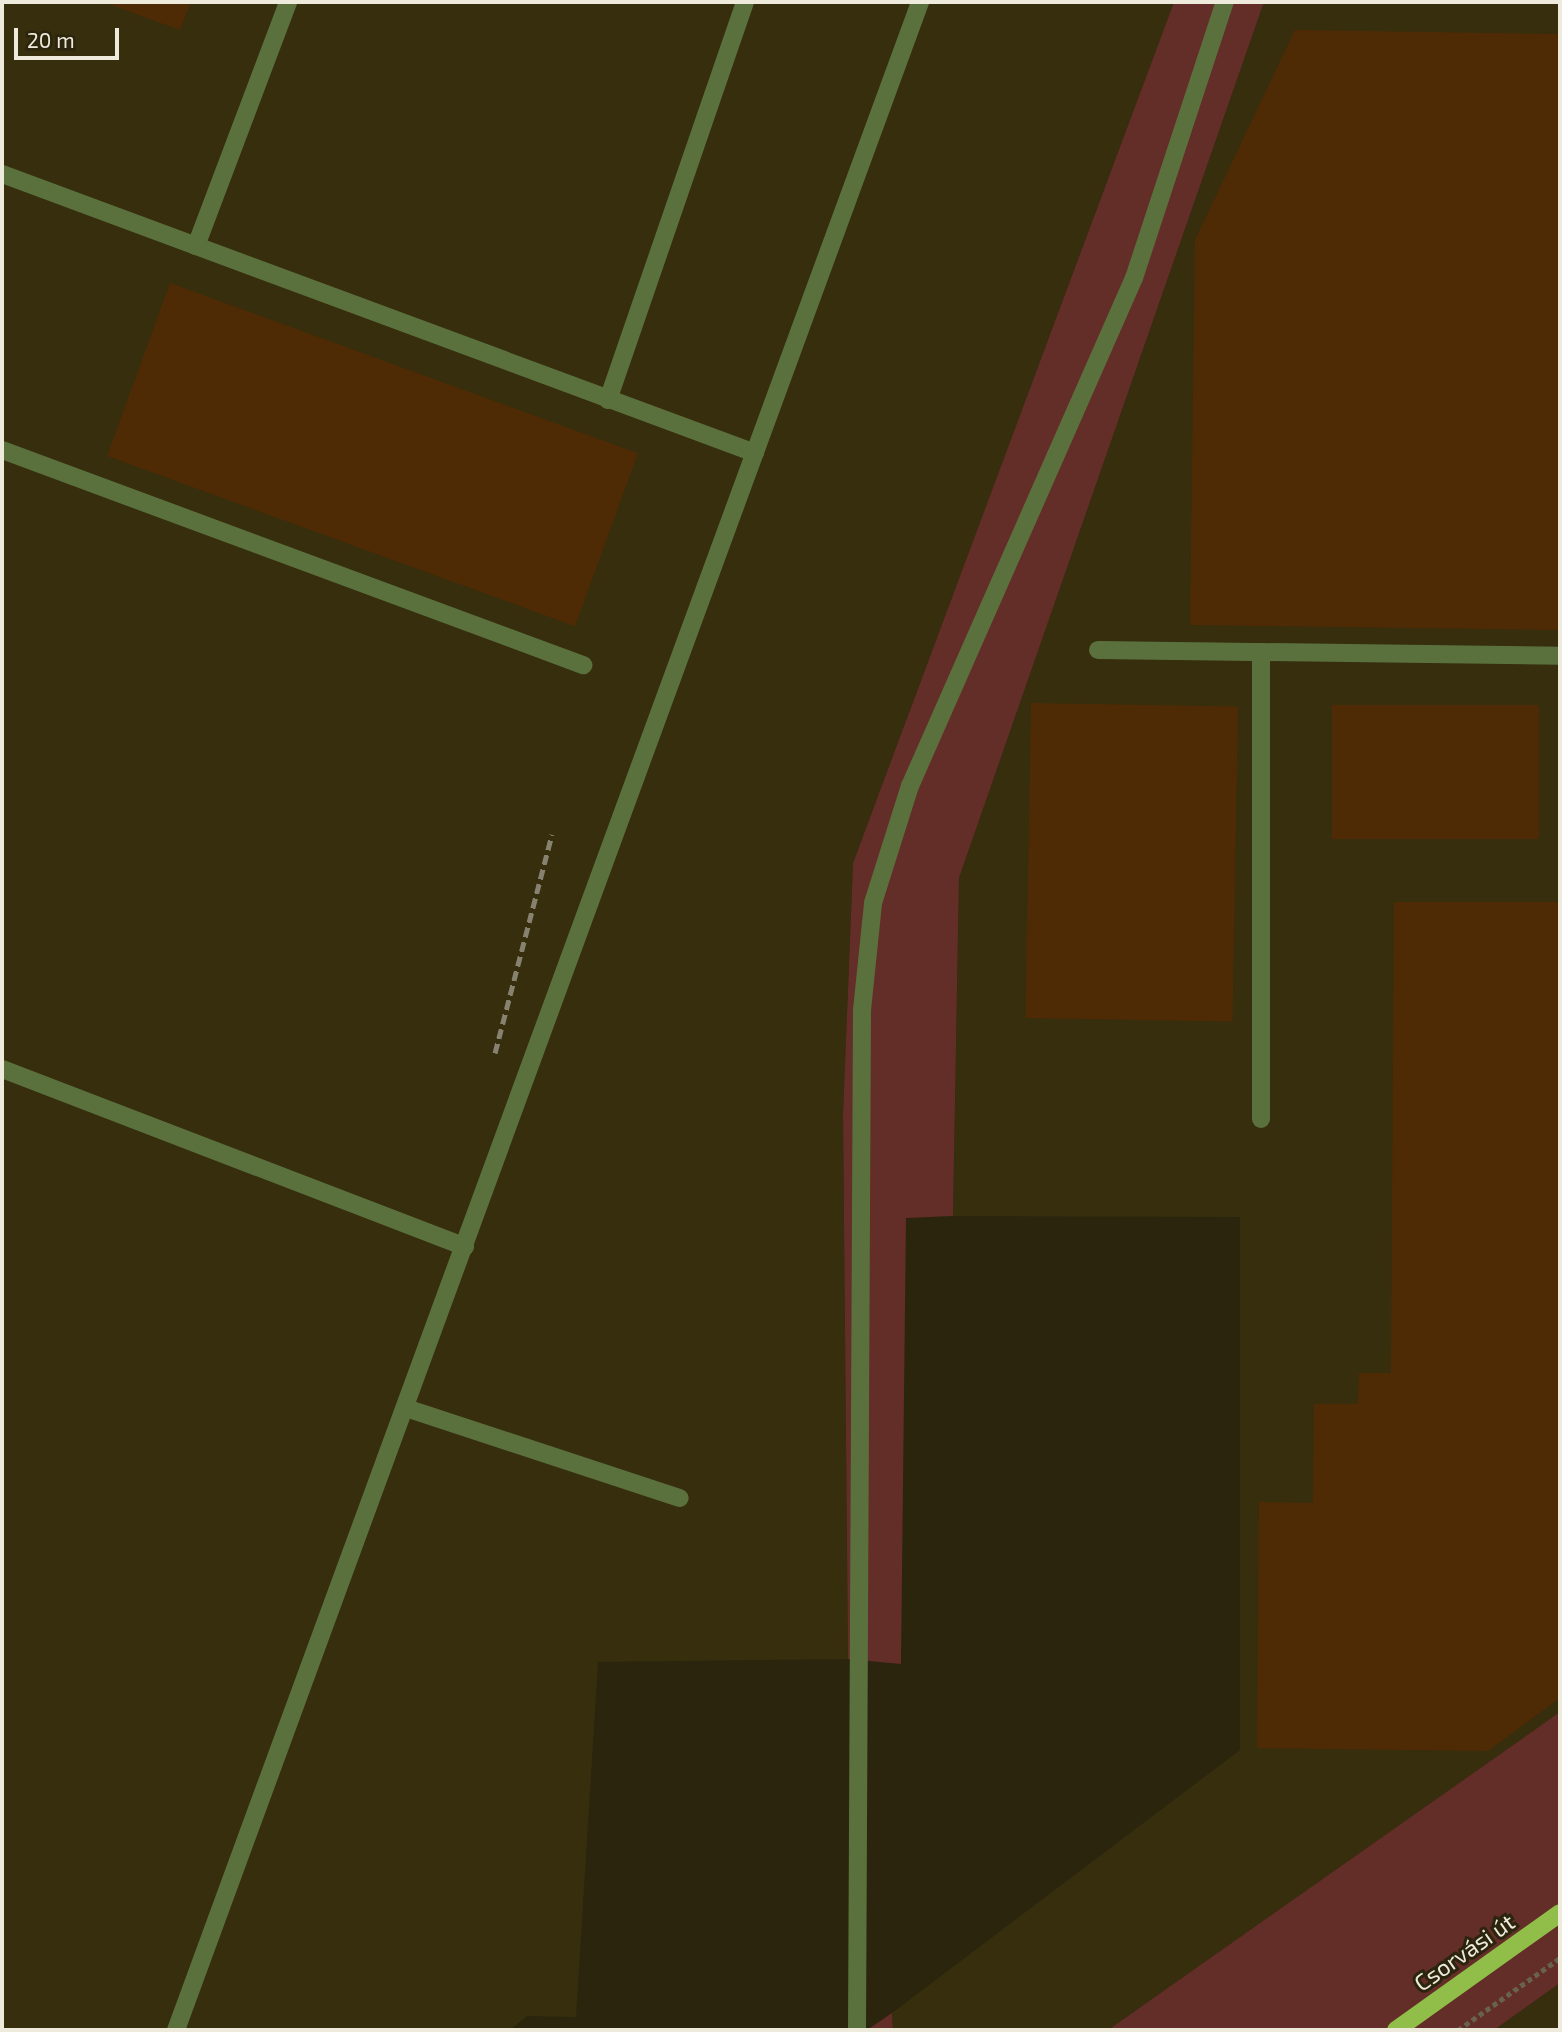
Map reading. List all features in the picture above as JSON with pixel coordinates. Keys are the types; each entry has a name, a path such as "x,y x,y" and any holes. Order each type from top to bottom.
{"main road":[{"name":"Csorvási út","path":"1396,2030 1560,1913"}],"street":[{"path":"196,246 288,2"},
{"path":"608,400 745,2"},
{"path":"176,2030 466,1247 920,2"},
{"path":"858,2030 862,1010 873,903 910,786 1134,278 1225,2"},
{"path":"2,174 755,453"},
{"path":"2,450 583,665"},
{"path":"1098,650 1560,656"},
{"path":"1261,652 1261,1119"},
{"path":"2,1069 466,1247"},
{"path":"406,1408 680,1497"}],"path":[{"path":"1458,2030 1560,1958"}],"shaded area":[{"path":"2,2 1174,2 853,863 843,1114 848,1659 598,1662 576,2017 527,2016 510,2030 2,2030"},
{"path":"1174,2 1264,2 959,878 953,1216 906,1218 901,1664 848,1659 843,1114 853,863"},
{"path":"1264,2 1560,2 1560,1712 1108,2030 893,2030 892,2013 1240,1750 1240,1217 953,1216 959,878"},
{"path":"1560,1712 1560,1983 1494,2030 1108,2030"},
{"path":"1560,1983 1560,2030 1494,2030"},
{"path":"892,2013 893,2030 867,2030"}],"building":[{"path":"103,2 191,2 180,30"},
{"path":"1295,30 1560,34 1560,630 1190,625 1195,240"},
{"path":"170,283 638,453 575,626 107,456"},
{"path":"1031,703 1238,707 1232,1022 1026,1018"},
{"path":"1332,705 1539,705 1539,839 1332,839"},
{"path":"1394,902 1560,902 1560,1698 1488,1751 1257,1748 1259,1502 1313,1503 1314,1404 1358,1404 1359,1373 1391,1373"}],"railway":[{"path":"495,1053 552,834"}]}
